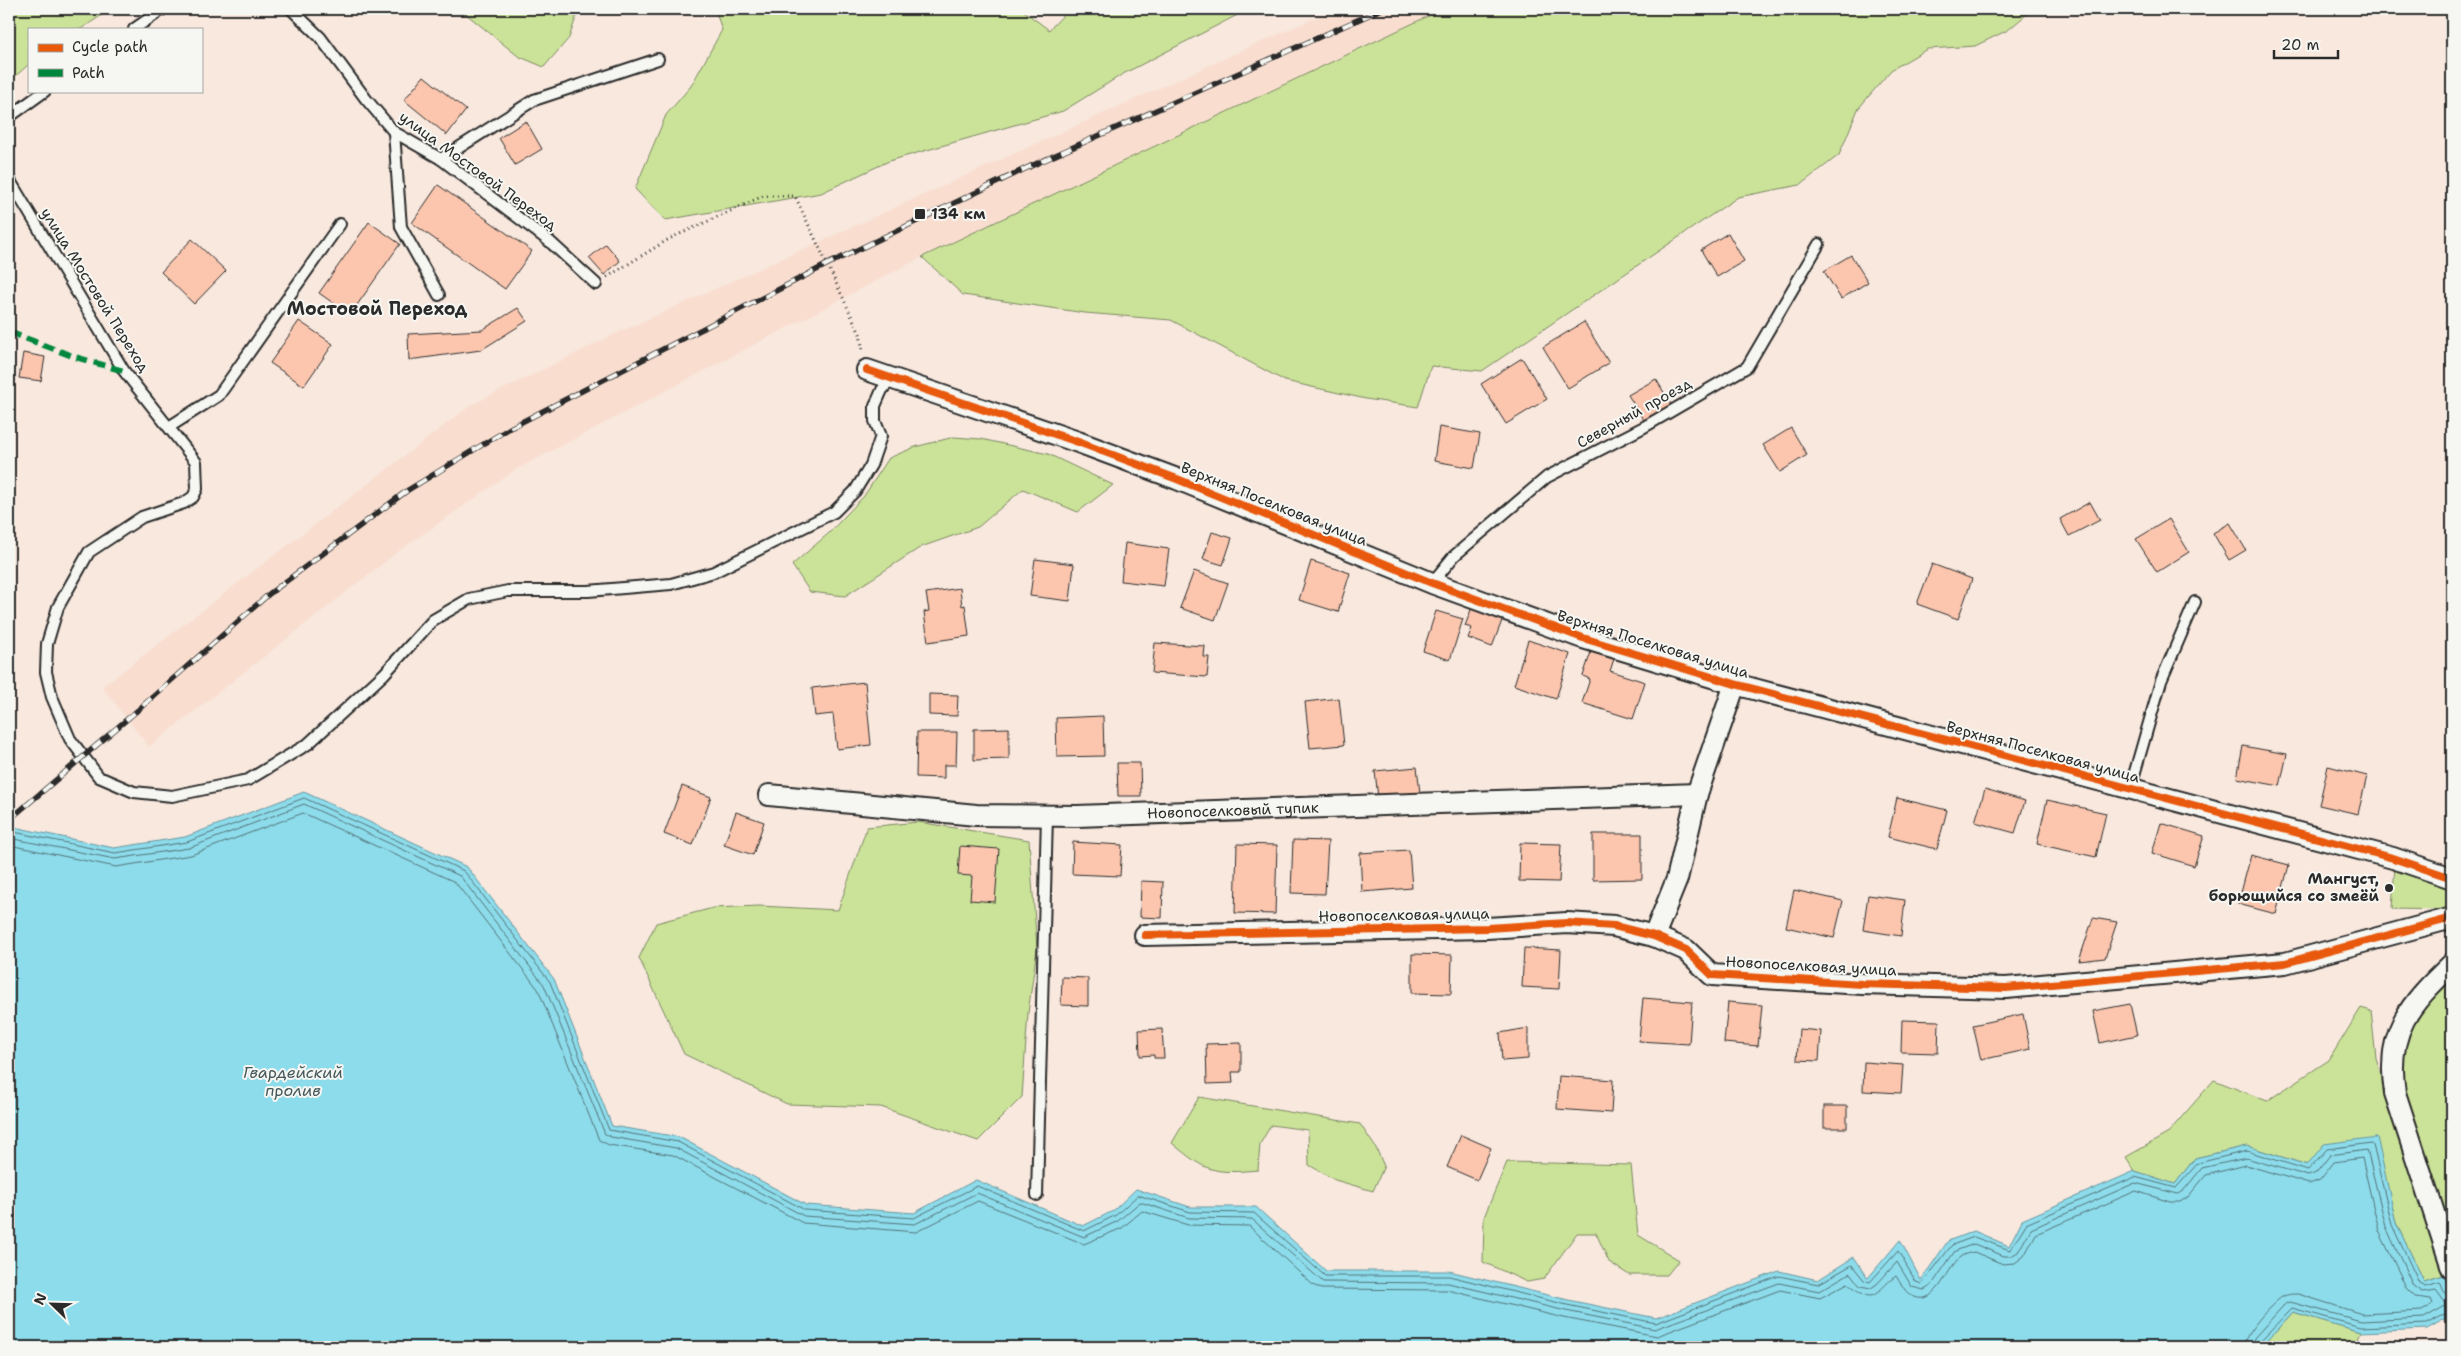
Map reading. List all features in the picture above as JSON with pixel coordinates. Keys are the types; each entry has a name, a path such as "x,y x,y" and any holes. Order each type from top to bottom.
{"street":[{"name":"Верхняя Поселковая улица","path":"867,370 1087,445 1177,479 1432,583 1583,638 1735,684 2393,858 2452,878"},
{"path":"1654,936 1677,879 1697,794 1735,684"},
{"name":"Новопоселковый тупик","path":"769,795 976,815 1047,816 1697,794"},
{"name":"Новопоселковая улица","path":"1145,935 1487,928 1567,923 1614,926 1654,936 1686,950 1712,974 1862,984 2006,988 2285,963 2452,918"},
{"path":"2451,1265 2395,1093 2392,1063 2396,1040 2404,1018 2419,996 2452,964"}],"lane":[{"path":"135,28 163,9"},
{"name":"улица Мостовой Переход","path":"291,9 320,37 366,99 394,132 441,160 548,241 596,284"},
{"path":"441,160 534,100 658,59"},
{"path":"9,117 44,92"},
{"path":"394,132 401,228 439,295"},
{"name":"улица Мостовой Переход","path":"9,179 124,371 196,462 197,489 193,497 184,503 142,517 89,552 58,607 47,644 46,672 52,697 70,739 99,776 134,792 172,796 248,780 308,744 384,674 433,620 469,599 508,591 588,591 671,584 714,572 834,512 855,491 871,465 881,436 875,421 876,406 882,390 891,379"},
{"path":"169,427 219,395 340,224"},
{"name":"Северный проезд","path":"1432,583 1454,556 1546,477 1644,427 1747,367 1819,244"},
{"path":"2130,789 2161,681 2195,602"},
{"path":"1037,1195 1047,816"}],"path":[{"path":"596,284 669,239 764,196 795,196 860,334 867,370"}],"shaded area":[{"path":"1334,9 1443,9 922,257 517,469 400,550 149,747 102,687 471,405 613,335"}],"green space":[{"path":"9,9 111,9 82,28 28,28 28,65 9,82"},
{"path":"460,9 579,9 569,38 544,67 518,56"},
{"path":"715,9 1021,9 1049,30 1069,9 1249,9 1123,74 1063,111 889,161 821,193 665,220 635,189 666,115 691,86 722,30"},
{"path":"1443,9 2033,9 2008,30 1975,46 1927,49 1891,70 1858,109 1839,155 1800,185 1738,197 1482,371 1431,366 1418,407 1366,399 1285,381 1171,320 1085,313 963,295 922,257"},
{"path":"954,437 981,439 1048,454 1113,485 1078,512 1023,489 978,527 921,547 845,596 810,592 792,565 828,534 864,496 889,458 915,447"},
{"path":"918,822 1029,840 1037,948 1028,1013 1022,1097 978,1141 881,1107 787,1104 684,1054 639,958 656,923 713,908 759,906 838,910 867,827"},
{"path":"2395,865 2446,885 2451,910 2392,909"},
{"path":"2452,974 2452,986 2446,992 2452,1011 2452,1100 2448,1106 2452,1138 2452,1252 2398,1084 2400,1043 2429,998"},
{"path":"2361,1008 2371,1011 2376,1059 2400,1130 2444,1275 2424,1281 2396,1223 2376,1137 2307,1165 2247,1146 2195,1158 2175,1184 2135,1171 2126,1157 2167,1134 2214,1080 2267,1101 2329,1060"},
{"path":"1199,1097 1360,1124 1376,1148 1384,1166 1373,1191 1335,1180 1309,1165 1308,1130 1271,1125 1260,1144 1258,1170 1230,1172 1211,1169 1202,1165 1172,1143"},
{"path":"1507,1162 1631,1165 1638,1235 1679,1260 1667,1275 1629,1275 1609,1262 1596,1233 1577,1233 1544,1279 1527,1282 1483,1262 1484,1217"},
{"path":"2293,1312 2361,1332 2355,1347 2261,1347"}],"water":[{"name":"Гвардейский пролив","path":"304,792 467,867 554,979 612,1126 679,1137 806,1205 914,1213 976,1180 1083,1226 1113,1211 1136,1189 1190,1207 1256,1207 1326,1271 1449,1271 1568,1300 1656,1318 1779,1271 1818,1280 1854,1257 1868,1278 1900,1240 1921,1280 1948,1241 1974,1231 2009,1246 2022,1220 2135,1171 2175,1184 2195,1158 2247,1146 2307,1165 2324,1144 2377,1137 2396,1223 2424,1281 2444,1275 2449,1291 2452,1290 2452,1315 2427,1329 2361,1332 2293,1312 2261,1347 9,1347 9,826 114,848 185,837"}],"building":[{"path":"424,76 466,110 447,135 404,100"},
{"path":"526,121 542,149 515,165 499,138"},
{"path":"438,185 532,251 505,289 412,223"},
{"path":"369,222 400,244 350,315 319,293"},
{"path":"1728,233 1744,261 1717,277 1701,250"},
{"path":"192,239 226,271 194,304 161,272"},
{"path":"606,244 620,261 604,275 589,258"},
{"path":"1851,255 1868,282 1841,299 1824,271"},
{"path":"518,308 527,321 481,350 409,360 408,334 482,330"},
{"path":"299,321 333,344 304,386 270,363"},
{"path":"1584,322 1609,363 1568,388 1543,347"},
{"path":"23,353 45,357 41,381 19,378"},
{"path":"1522,358 1547,399 1506,424 1481,384"},
{"path":"1656,379 1672,406 1645,422 1628,395"},
{"path":"1439,427 1480,434 1474,468 1434,461"},
{"path":"1791,428 1807,455 1780,472 1763,445"},
{"path":"2090,502 2100,520 2069,536 2060,519"},
{"path":"2169,519 2189,552 2157,572 2136,539"},
{"path":"2230,523 2246,550 2229,560 2213,533"},
{"path":"1212,532 1232,538 1223,565 1203,559"},
{"path":"1125,543 1169,549 1164,586 1121,581"},
{"path":"1035,559 1074,564 1070,601 1030,596"},
{"path":"1311,561 1350,573 1338,612 1299,600"},
{"path":"1932,564 1972,579 1958,619 1917,604"},
{"path":"1194,571 1228,583 1215,620 1180,608"},
{"path":"960,588 962,606 965,605 969,636 928,642 924,612 929,611 926,593"},
{"path":"1472,607 1503,618 1492,647 1468,638 1472,628 1465,626"},
{"path":"1436,611 1463,619 1450,660 1423,651"},
{"path":"1528,640 1570,654 1556,699 1514,685"},
{"path":"1155,643 1205,646 1204,657 1209,657 1207,677 1152,673"},
{"path":"1591,652 1614,659 1610,671 1645,682 1633,719 1582,703 1590,679 1583,676"},
{"path":"865,682 871,745 837,749 833,714 815,716 812,688"},
{"path":"929,694 958,695 957,716 929,715"},
{"path":"1339,698 1344,745 1310,748 1305,702"},
{"path":"1103,716 1104,756 1057,757 1056,718"},
{"path":"1009,728 1009,759 974,760 974,729"},
{"path":"917,732 957,732 956,765 944,765 944,778 916,777"},
{"path":"2243,746 2287,754 2280,786 2237,778"},
{"path":"1117,763 1140,763 1141,796 1118,796"},
{"path":"2328,766 2367,776 2358,814 2319,805"},
{"path":"1417,767 1420,793 1378,798 1375,771"},
{"path":"2451,776 2452,814 2449,814"},
{"path":"682,786 711,797 693,845 664,834"},
{"path":"1985,789 2025,801 2015,833 1975,822"},
{"path":"1897,798 1947,810 1937,849 1888,837"},
{"path":"2047,800 2106,813 2096,857 2037,844"},
{"path":"736,812 764,822 753,855 724,845"},
{"path":"2161,823 2204,836 2194,866 2152,853"},
{"path":"1593,834 1642,834 1642,879 1593,880"},
{"path":"1293,840 1328,841 1325,894 1291,893"},
{"path":"1073,842 1122,845 1120,876 1072,874"},
{"path":"1520,843 1561,844 1559,882 1519,881"},
{"path":"1237,844 1277,845 1275,914 1235,913"},
{"path":"960,846 999,849 995,902 970,900 972,876 958,875"},
{"path":"1409,850 1412,888 1362,892 1360,853"},
{"path":"2251,855 2289,865 2276,914 2238,904"},
{"path":"1141,881 1163,882 1162,918 1140,917"},
{"path":"1794,890 1843,901 1834,938 1786,927"},
{"path":"1868,895 1905,900 1901,936 1863,930"},
{"path":"2093,918 2117,922 2105,958 2079,961"},
{"path":"1524,948 1561,950 1559,989 1522,987"},
{"path":"1412,954 1452,955 1451,994 1412,993"},
{"path":"1062,977 1088,978 1088,1006 1061,1005"},
{"path":"1643,998 1692,1002 1689,1044 1639,1041"},
{"path":"1728,1002 1762,1005 1758,1046 1724,1043"},
{"path":"2130,1004 2137,1035 2100,1043 2093,1011"},
{"path":"2023,1014 2030,1049 1981,1060 1973,1025"},
{"path":"1902,1020 1939,1021 1938,1053 1901,1052"},
{"path":"1528,1028 1528,1059 1502,1061 1500,1033"},
{"path":"1162,1029 1164,1058 1154,1058 1154,1055 1140,1056 1139,1030"},
{"path":"1799,1029 1821,1031 1819,1061 1797,1060"},
{"path":"1241,1043 1241,1072 1232,1072 1233,1083 1207,1084 1206,1044"},
{"path":"1864,1062 1903,1065 1901,1093 1863,1091"},
{"path":"1559,1076 1613,1080 1611,1113 1557,1109"},
{"path":"1824,1106 1847,1106 1847,1128 1824,1128"},
{"path":"1461,1135 1491,1148 1477,1180 1447,1167"}],"railway":[{"path":"9,820 139,709 269,594 408,490 510,428 828,264 1031,166 1382,9"}],"marked path":[{"path":"9,332 75,357 124,371"}],"cycle path":[{"path":"867,370 1078,442 1177,479 1432,583 1583,638 1735,684 2393,858 2452,878"},
{"path":"1145,935 1487,928 1567,923 1614,926 1654,936 1686,950 1712,975 1862,984 2006,988 2285,963 2452,918"}],"place":[{"name":"134 км","path":"920,214"},
{"name":"Мангуст, борющийся со змеёй","path":"2389,888"}],"district":[{"name":"Мостовой Переход","path":"377,309"}]}
